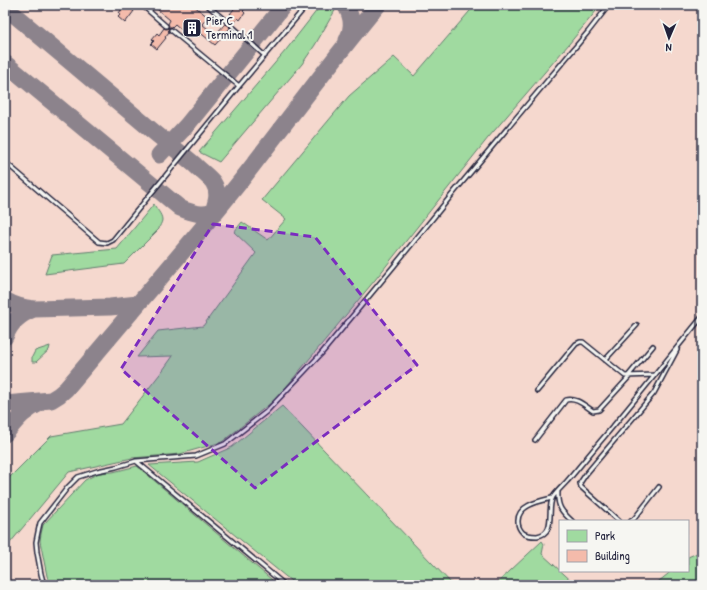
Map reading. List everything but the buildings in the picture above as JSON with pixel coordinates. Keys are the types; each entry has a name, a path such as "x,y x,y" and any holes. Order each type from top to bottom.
{"lane":[{"path":"142,5 166,26"},
{"path":"207,5 227,22"},
{"path":"5,162 99,242 107,243 113,240 307,5"},
{"path":"44,585 36,542 40,523 68,487 78,477 97,470 116,467 136,461 196,456 225,444 266,412 326,348 609,5"},
{"path":"232,26 265,56"},
{"path":"171,30 240,86"},
{"path":"552,498 550,524 546,532 540,535 532,536 522,532 518,521 520,514 526,507 552,498 558,492 702,317"},
{"path":"605,360 637,325"},
{"path":"537,391 576,344 580,342 583,342 625,376 655,375"},
{"path":"618,520 581,487 580,483 654,393 679,345"},
{"path":"535,440 566,400 574,400 593,411 599,410 653,346"},
{"path":"136,461 285,585"},
{"path":"634,520 659,487"},
{"path":"558,492 559,507 571,520"}],"highlighted area":[{"path":"213,224 315,237 417,365 255,488 121,369"}],"shaded area":[{"path":"5,5 702,5 702,585 5,585"}],"green space":[{"path":"321,5 335,5 337,7 302,64 219,162 199,152 286,50"},
{"path":"475,5 601,5 488,138 375,280 277,398 222,442 180,454 132,458 69,472 5,549 5,482 51,436 121,424 173,356 137,357 158,331 203,326 256,253 234,232 242,222 268,240 286,219 262,200 349,96 394,57 414,76"},
{"path":"154,204 162,218 159,229 124,264 45,274 52,255 117,249"},
{"path":"50,346 49,350 36,362 32,362 32,357 35,351"},
{"path":"282,406 453,585 296,585 149,465 198,462 232,447"},
{"path":"137,466 278,585 53,585 47,576 40,541 43,525 85,480 99,473 113,472"},
{"path":"542,541 544,544 542,554 559,570 559,572 562,572 576,585 495,585"},
{"path":"702,551 702,585 654,585 669,572 689,572 689,557"}],"taxiway":[{"path":"159,155 187,125 284,5"},
{"path":"345,5 351,18 351,31 347,40"},
{"path":"5,300 12,304 34,309 110,307 138,304 230,194 326,69 378,5"},
{"path":"5,7 209,178 213,182 217,194 212,214"},
{"path":"5,63 180,208 202,214 216,211"},
{"path":"5,404 51,400 59,395 66,389 138,304"},
{"path":"5,337 10,327 16,320 34,309"},
{"path":"5,434 17,420 40,403"}],"place":[{"name":"Pier C Terminal 1","path":"192,28"}]}
